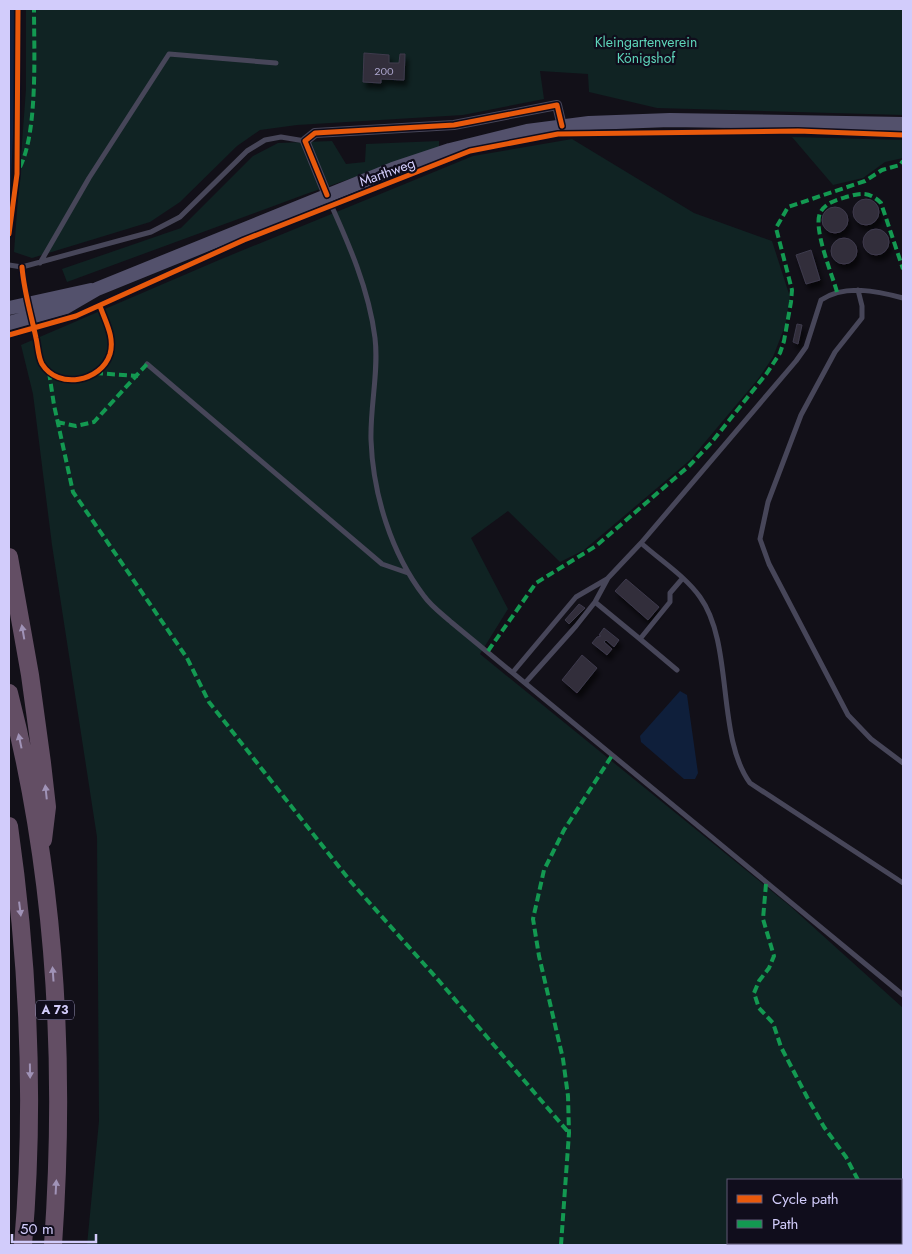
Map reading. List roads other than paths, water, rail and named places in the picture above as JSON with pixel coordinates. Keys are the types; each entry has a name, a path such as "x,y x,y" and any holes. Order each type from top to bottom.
{"highway":[{"path":"9,557 30,675 47,807 40,858"},
{"name":"A 73","path":"9,693 23,758 40,858 52,959 58,1078 57,1163 53,1245"},
{"name":"A 73","path":"9,826 22,922 29,1021 30,1103 23,1245"}],"main road":[{"name":"Marthweg","path":"10,307 38,309 74,304 97,289 327,194 450,150 527,131 625,121 688,119 903,124"},
{"name":"Marthweg","path":"13,322 38,309"}],"street":[{"path":"327,194 305,141 315,133 454,125 557,105 562,126"}],"lane":[{"path":"40,262 89,178 168,54 276,63"},
{"path":"9,265 22,267 151,232 180,217 247,151 265,140 281,137 305,141"},
{"path":"327,194 357,268 375,338 371,440 378,491 388,529 408,574 425,598 903,996"},
{"path":"858,290 862,306 862,318 835,352 801,415 768,502 760,539 769,564 848,715 871,739 903,763"},
{"path":"526,682 595,602 608,578 641,543 796,361 806,347 821,300 829,294 858,290 887,293 903,298"},
{"path":"148,364 382,564 408,574"},
{"path":"641,543 700,597 709,615 716,636 736,750 750,783 903,883"},
{"path":"513,672 576,597 608,578"},
{"path":"640,639 670,602 670,593 682,579"},
{"path":"595,602 677,670"}],"water":[{"path":"9,9 15,9 15,90 10,202"},
{"path":"680,691 687,695 698,773 695,779 684,779 641,742 640,736"}],"park label":[{"name":"Kleingartenverein Königshof","path":"646,50"}]}
